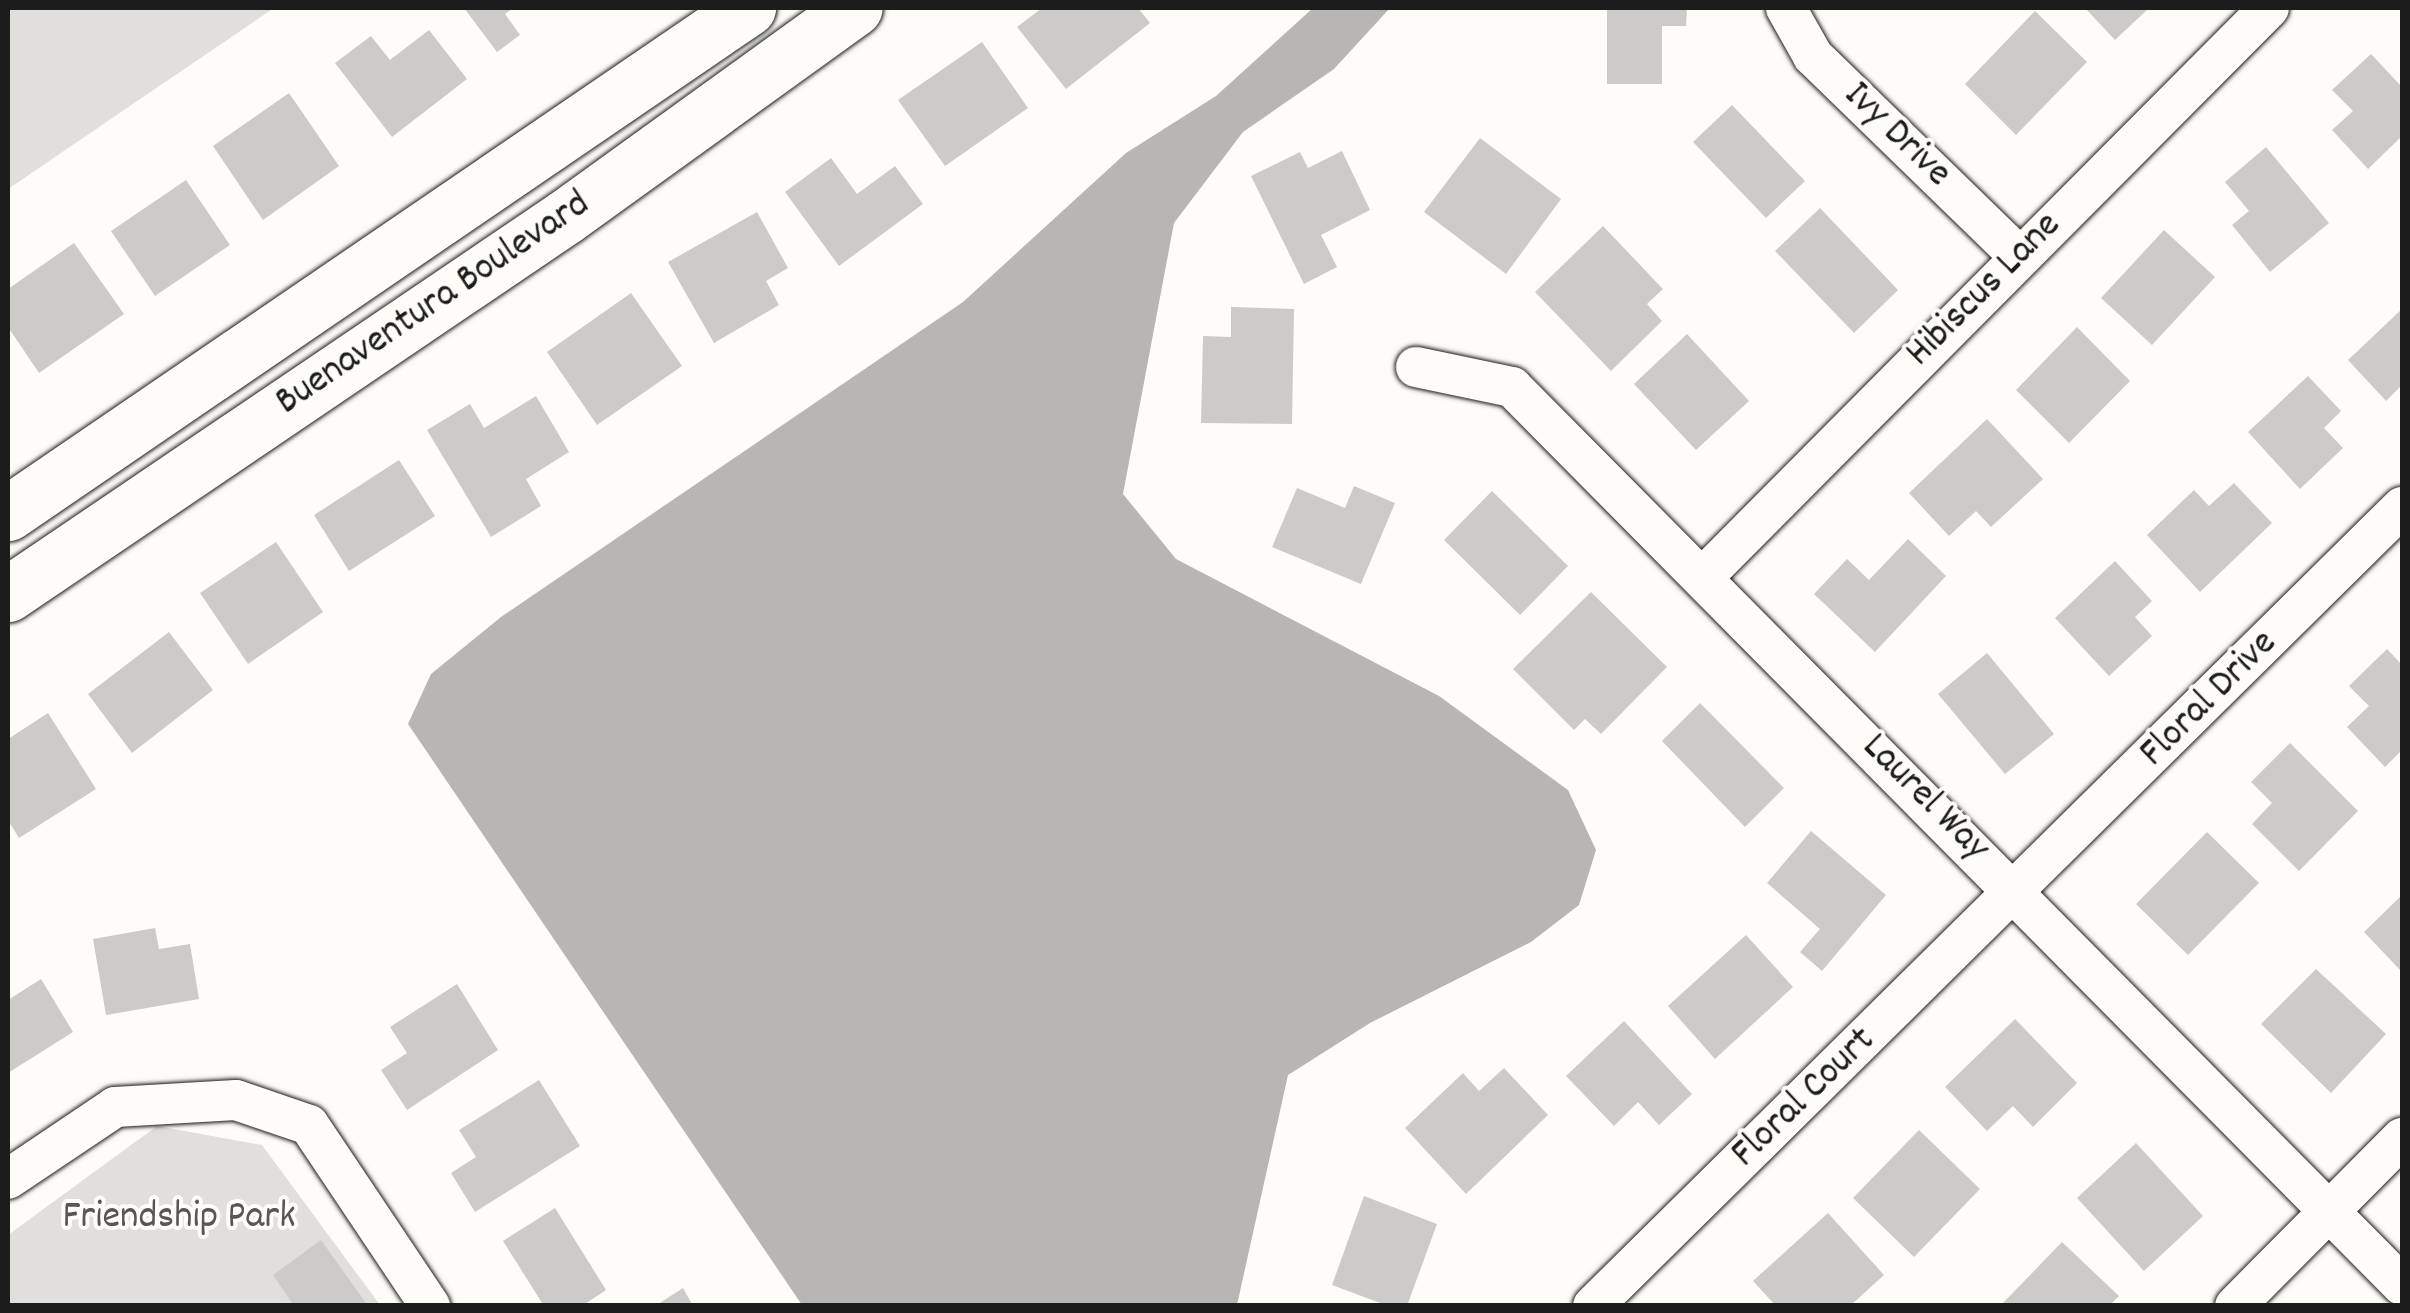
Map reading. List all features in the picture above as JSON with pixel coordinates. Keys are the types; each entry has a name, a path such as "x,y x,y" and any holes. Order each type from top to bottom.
{"main road":[{"name":"Buenaventura Boulevard","path":"8,513 748,8"},
{"name":"Buenaventura Boulevard","path":"8,594 565,218 855,8"}],"street":[{"name":"Ivy Drive","path":"1786,8 1813,56 2019,256"},
{"name":"Hibiscus Lane","path":"1704,576 2269,8"},
{"name":"Laurel Way","path":"1416,367 1512,387 1704,576 2402,1285"},
{"name":"Floral Drive","path":"2017,893 2402,507"},
{"name":"Floral Court","path":"1593,1306 2017,893"},
{"path":"8,1179 115,1108 236,1100 308,1125 430,1306"},
{"path":"2236,1306 2402,1138"}],"green space":[{"path":"8,8 274,8 8,189"},
{"name":"Friendship Park","path":"157,1126 262,1145 380,1305 8,1305 8,1235"}],"shaded area":[{"path":"1313,8 1390,8 1334,69 1243,132 1174,223 1123,494 1176,559 1439,696 1568,790 1596,850 1579,905 1531,942 1370,1023 1288,1075 1237,1305 802,1305 408,724 431,674 501,617 963,302 1126,153 1216,96"}],"building":[{"path":"464,8 513,8 505,14 520,35 497,52"},
{"path":"1042,8 1138,8 1150,23 1066,89 1017,27"},
{"path":"1607,8 1687,8 1686,26 1662,26 1662,84 1607,84"},
{"path":"2085,8 2149,8 2115,40"},
{"path":"2035,11 2087,62 2016,135 1965,84"},
{"path":"429,30 467,79 392,137 335,63 371,36 390,60"},
{"path":"982,42 1028,108 945,166 898,100"},
{"path":"2371,54 2402,87 2402,136 2368,169 2332,130 2353,111 2332,90"},
{"path":"289,93 339,166 263,220 213,146"},
{"path":"1732,105 1805,181 1766,218 1693,142"},
{"path":"1480,138 1561,199 1506,274 1424,212"},
{"path":"2266,147 2329,223 2270,272 2232,225 2249,211 2225,182"},
{"path":"1342,151 1370,210 1321,235 1337,267 1304,284 1251,176 1300,152 1308,168"},
{"path":"831,158 857,194 895,166 923,204 839,266 785,192"},
{"path":"186,180 230,245 155,296 111,231"},
{"path":"1820,208 1898,290 1854,333 1775,251"},
{"path":"757,212 788,268 766,281 779,305 714,343 668,262"},
{"path":"1603,226 1663,289 1647,304 1662,321 1611,371 1535,292"},
{"path":"2164,230 2215,277 2152,345 2101,298"},
{"path":"74,243 124,314 39,373 8,327 8,289"},
{"path":"631,293 682,366 597,425 547,352"},
{"path":"1231,307 1294,309 1292,424 1201,423 1203,336 1231,337"},
{"path":"2402,309 2402,385 2386,401 2348,360"},
{"path":"2077,327 2130,381 2069,443 2016,390"},
{"path":"1687,334 1749,401 1696,450 1634,384"},
{"path":"2308,376 2341,411 2324,428 2343,448 2300,489 2248,432"},
{"path":"536,396 569,452 526,479 541,506 491,537 427,430 470,404 484,428"},
{"path":"1987,419 2043,479 1991,527 1976,511 1949,536 1909,493"},
{"path":"399,460 435,516 349,571 314,515"},
{"path":"2234,483 2272,523 2200,592 2147,535 2194,490 2209,506"},
{"path":"1354,486 1395,503 1361,584 1272,547 1297,488 1345,508"},
{"path":"1492,491 1568,566 1520,615 1444,540"},
{"path":"1908,539 1946,576 1875,652 1814,594 1847,559 1869,580"},
{"path":"276,542 323,612 248,664 200,593"},
{"path":"2115,561 2152,601 2135,617 2152,636 2109,676 2055,618"},
{"path":"1591,592 1667,667 1601,734 1585,719 1574,730 1513,669"},
{"path":"169,632 213,690 132,753 88,694"},
{"path":"2387,649 2402,665 2402,750 2385,767 2347,727 2369,706 2349,686"},
{"path":"1987,653 2054,734 2005,774 1938,694"},
{"path":"1700,703 1784,788 1745,827 1662,741"},
{"path":"48,713 96,789 19,838 8,820 8,739"},
{"path":"2290,743 2358,811 2299,871 2252,824 2272,803 2251,782"},
{"path":"1811,831 1886,895 1822,971 1800,952 1820,929 1767,883"},
{"path":"2207,832 2259,883 2188,955 2136,904"},
{"path":"2402,895 2402,972 2364,932"},
{"path":"155,928 159,949 190,944 199,999 106,1015 93,939"},
{"path":"1746,935 1793,987 1715,1059 1668,1006"},
{"path":"2316,969 2386,1034 2331,1093 2261,1024"},
{"path":"41,979 73,1032 8,1073 8,1000"},
{"path":"457,984 498,1050 407,1110 381,1070 407,1053 390,1027"},
{"path":"2015,1019 2077,1083 2033,1127 2013,1106 1987,1131 1945,1087"},
{"path":"1624,1021 1692,1094 1659,1125 1638,1102 1614,1126 1566,1076"},
{"path":"1504,1068 1548,1115 1466,1194 1405,1128 1463,1073 1479,1091"},
{"path":"539,1080 580,1146 475,1212 451,1173 476,1157 459,1130"},
{"path":"1919,1130 1980,1189 1914,1257 1853,1198"},
{"path":"2136,1143 2203,1216 2144,1271 2077,1198"},
{"path":"1364,1196 1437,1224 1407,1306 1388,1306 1332,1285"},
{"path":"555,1208 606,1290 582,1306 544,1306 503,1241"},
{"path":"1828,1213 1884,1275 1850,1306 1776,1306 1753,1281"},
{"path":"321,1240 368,1306 294,1306 273,1275"},
{"path":"2062,1242 2119,1296 2109,1306 2000,1306"},
{"path":"683,1288 693,1306 655,1306"}]}
